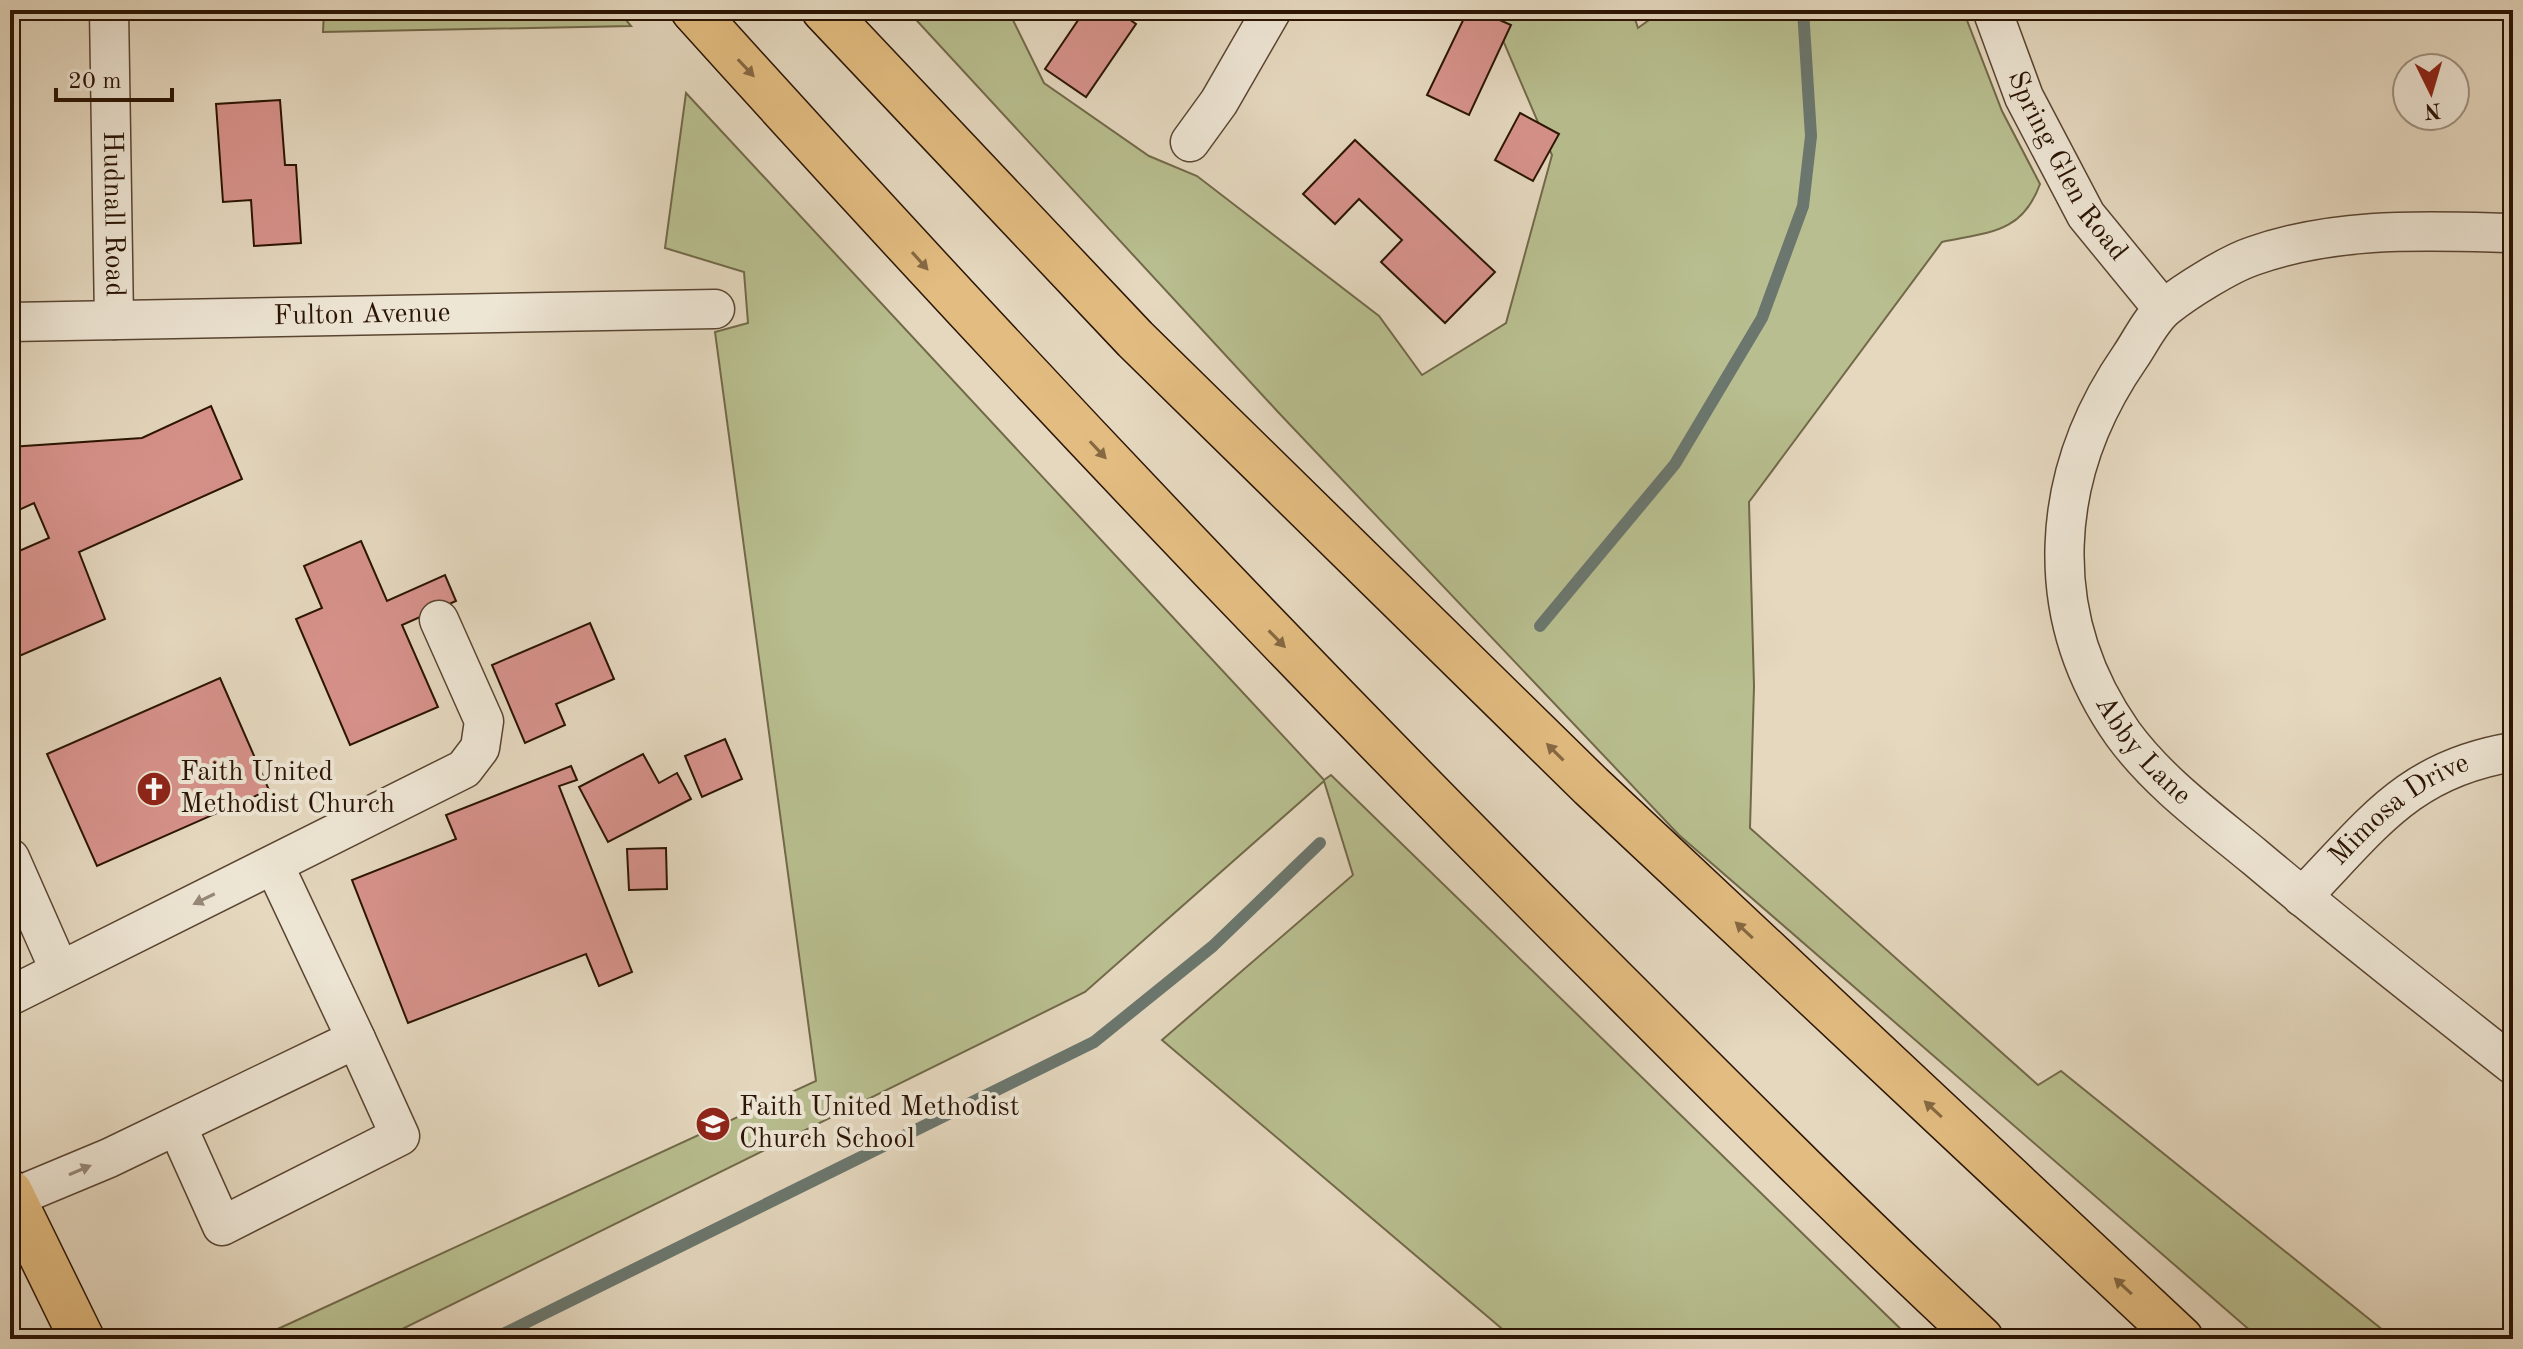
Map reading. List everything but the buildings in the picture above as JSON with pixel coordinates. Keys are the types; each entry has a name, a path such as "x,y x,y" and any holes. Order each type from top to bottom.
{"main road":[{"path":"693,10 977,324 1268,630 1757,1124 1981,1339"},
{"path":"824,10 1135,339 1591,786 2181,1339"},
{"path":"11,1195 82,1339"}],"street":[{"name":"Hudnall Road","path":"109,10 114,320"},
{"path":"1190,142 1219,102 1272,10"},
{"name":"Spring Glen Road","path":"1992,10 2024,97 2086,215 2163,309"},
{"path":"2163,309 2249,257 2299,243 2393,230 2513,233"},
{"name":"Fulton Avenue","path":"10,322 715,309"},
{"name":"Abby Lane","path":"2163,309 2102,397 2082,447 2067,505 2064,568 2072,629 2093,685 2146,764 2302,897 2513,1065"},
{"path":"10,996 464,769 480,748 484,721 439,620"},
{"name":"Mimosa Drive","path":"2302,897 2402,795 2441,771 2480,757 2513,752"},
{"path":"10,858 59,969"},
{"path":"162,1133 222,1226 400,1136 274,865"},
{"path":"11,1195 162,1133 356,1039"}],"green space":[{"path":"324,10 618,10 631,26 323,32"},
{"path":"907,10 1008,10 1044,83 1149,156 1197,176 1379,316 1422,375 1506,323 1552,155 1490,10 1632,10 1638,28 1663,10 1963,10 2002,111 2040,184 2024,213 2013,222 1988,232 1942,242 1749,502 1754,686 1750,828 2038,1085 2061,1071 2394,1339 2260,1339 1679,835 1278,412"},
{"path":"686,93 1324,780 1331,775 1911,1339 1514,1339 1162,1040 1353,875 1324,781 1085,992 382,1339 256,1339 816,1081 715,332 748,323 744,272 665,248"}],"waterway":[{"path":"1540,626 1675,464 1762,318 1803,206 1811,136 1803,10"},
{"path":"493,1339 1094,1042 1213,946 1320,843"}],"place":[{"name":"Faith United Methodist Church","path":"154,789"},
{"name":"Faith United Methodist Church School","path":"713,1124"}]}
